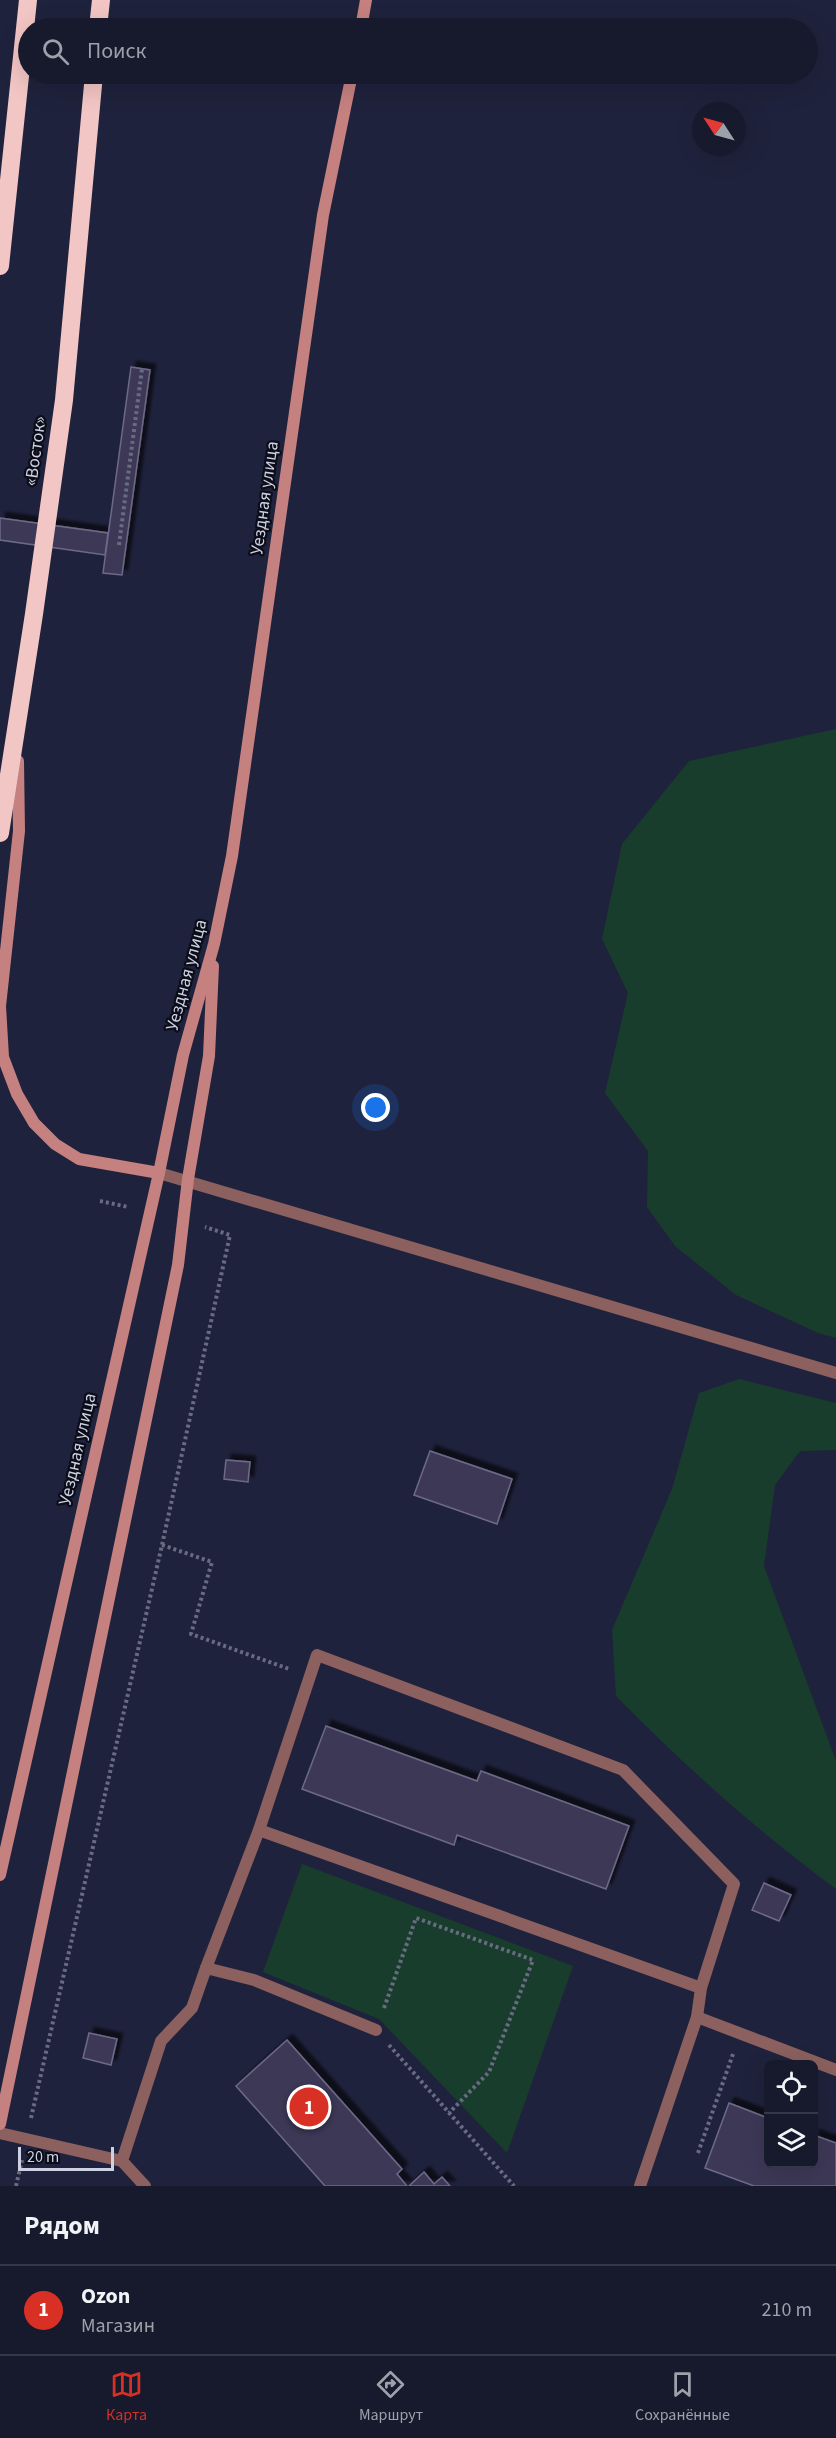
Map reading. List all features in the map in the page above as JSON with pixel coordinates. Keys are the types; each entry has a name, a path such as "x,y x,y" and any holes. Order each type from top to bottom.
{"highway":[{"path":"26,18 28,0"},
{"path":"99,18 101,0"},
{"path":"0,266 19,84"},
{"name":"«Восток»","path":"0,833 64,400 93,84"}],"street":[{"path":"363,18 366,0"},
{"name":"Уездная улица","path":"0,1875 159,1173 183,1054 214,944 232,856 323,215 350,84"},
{"path":"17,728 19,831 0,1006 3,1057 17,1094 34,1123 55,1144 79,1159 159,1173"},
{"path":"0,2124 178,1265 188,1179 209,1056 214,944"}],"lane":[{"path":"159,1173 188,1179 836,1373"},
{"path":"122,2161 161,2041 192,2008 259,1830 317,1655 623,1770 734,1884 701,1988 697,2017 640,2186"},
{"path":"259,1830 701,1988"},
{"path":"206,1968 254,1980 376,2030"},
{"path":"697,2017 836,2070"},
{"path":"0,2133 122,2161 145,2186"}],"path":[{"path":"118,544 142,369"},
{"path":"100,1201 149,1211"},
{"path":"16,2186 230,1235 183,1221"},
{"path":"449,2113 489,2072 533,1960 416,1918 376,2030 449,2113 514,2186"},
{"path":"698,2153 734,2051 743,2055"}],"green space":[{"path":"836,729 836,1338 818,1333 736,1295 675,1246 647,1207 648,1151 605,1093 628,993 602,939 622,844 689,761"},
{"path":"739,1379 836,1403 836,1450 800,1451 775,1485 764,1566 836,1761 836,1889 722,1797 616,1696 612,1630 672,1489 699,1393"},
{"path":"302,1864 573,1966 507,2153 379,2019 263,1972"}],"building":[{"path":"131,367 150,370 122,575 103,573"},
{"path":"0,518 108,533 105,555 0,540"},
{"path":"430,1451 512,1479 497,1524 414,1495"},
{"path":"226,1460 250,1462 248,1482 224,1479"},
{"path":"326,1726 477,1781 481,1771 629,1826 606,1889 457,1835 454,1845 302,1789"},
{"path":"764,1883 791,1895 779,1921 752,1910"},
{"path":"89,2033 117,2039 111,2065 83,2058"},
{"path":"287,2040 402,2169 397,2174 407,2186 325,2186 236,2086"},
{"path":"729,2103 764,2116 764,2168 818,2168 818,2136 836,2143 836,2186 754,2186 705,2168"},
{"path":"424,2172 434,2184 442,2177 450,2186 409,2186"}],"place":[{"name":"Ozon","path":"309,2107"}]}
